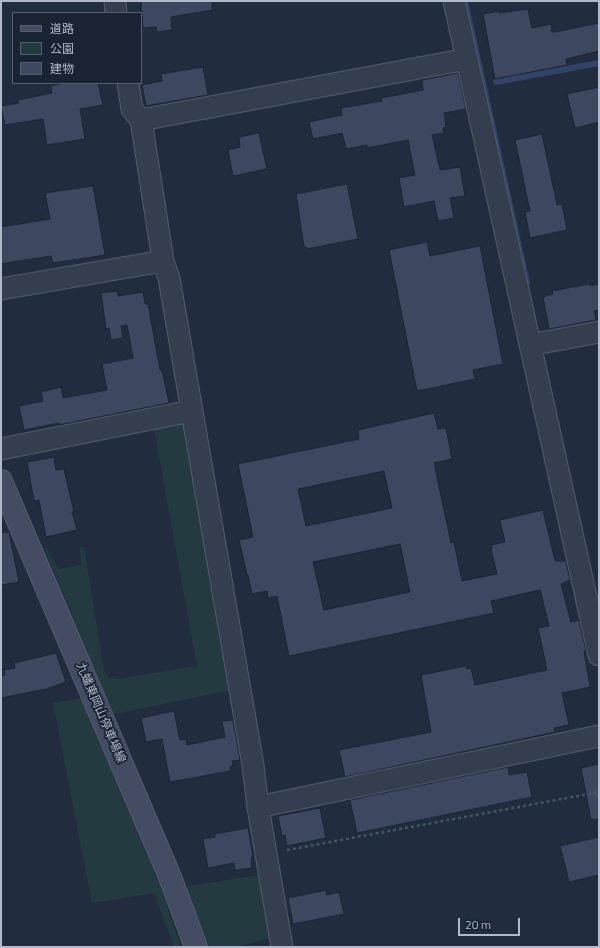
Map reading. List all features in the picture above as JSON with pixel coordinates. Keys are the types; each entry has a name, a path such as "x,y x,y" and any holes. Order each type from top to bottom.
{"main road":[{"name":"九蟠東岡山停車場線","path":"1,481 170,877 196,947"}],"street":[{"path":"114,1 116,12"},
{"path":"454,1 538,344 599,655"},
{"path":"141,120 467,59"},
{"path":"128,84 132,109 141,120 163,261 169,278 191,411 194,417 253,765 264,805 282,947"},
{"path":"1,289 163,261"},
{"path":"538,344 599,332"},
{"path":"1,449 191,411"},
{"path":"264,805 599,736"}],"path":[{"path":"279,851 599,792"}],"green space":[{"path":"184,424 236,689 115,714 112,711 44,548 47,548 58,569 81,565 80,547 84,547 104,671 109,678 118,679 197,666 154,429"},
{"path":"81,698 161,889 181,947 174,947 154,893 92,903 53,703"},
{"path":"266,874 274,933 269,938 237,947 210,947 186,889 189,886"}],"building":[{"path":"141,1 212,1 212,10 171,17 172,30 157,32 156,27 143,28"},
{"path":"528,9 532,28 551,24 552,32 599,23 599,51 566,59 567,65 495,79 483,14 499,11 499,13"},
{"path":"203,67 208,95 146,106 142,85 162,81 161,74"},
{"path":"458,73 466,109 444,113 446,127 443,128 444,133 432,135 440,170 460,167 465,196 450,198 454,218 438,221 434,201 404,207 399,178 415,175 408,140 367,148 367,145 346,149 342,133 313,139 309,122 342,115 341,108 382,101 381,98 423,90 422,80"},
{"path":"60,84 98,84 103,105 80,109 85,139 47,145 43,119 5,125 1,106 19,103 18,100 52,93 51,86"},
{"path":"599,87 599,122 575,128 567,94"},
{"path":"259,133 267,169 233,176 228,150 240,147 239,137"},
{"path":"542,134 557,205 562,204 567,230 530,238 525,212 530,211 515,140"},
{"path":"347,184 358,239 307,249 304,247 296,194"},
{"path":"93,186 105,255 53,263 51,256 1,264 1,227 50,219 45,193"},
{"path":"427,242 430,256 480,246 503,364 473,370 475,379 417,391 389,250"},
{"path":"589,284 590,286 599,284 599,310 594,311 596,320 549,329 543,297 553,294 552,291"},
{"path":"117,291 118,296 143,292 145,304 148,304 160,370 162,370 169,403 59,425 59,423 24,430 19,406 43,401 41,392 61,387 63,398 107,390 102,364 133,358 127,325 121,326 123,338 111,340 109,328 106,329 101,293"},
{"path":"434,413 438,429 446,428 452,459 434,463 451,543 454,542 462,581 497,574 491,545 505,542 500,520 543,510 555,561 566,561 570,580 561,584 571,622 579,620 586,651 584,651 590,687 562,693 569,725 554,728 555,732 345,777 339,750 431,732 421,675 466,666 467,669 471,668 475,685 547,670 538,628 549,626 540,590 491,601 494,613 289,656 277,596 268,598 267,591 252,594 239,540 253,537 238,464 359,439 358,430","holes":["384,471 392,508 306,526 298,489","400,544 410,592 324,610 313,562"]},
{"path":"54,457 56,470 64,469 77,530 46,537 39,500 34,501 27,462"},
{"path":"9,532 19,582 1,585 1,533"},
{"path":"56,653 66,682 46,689 1,698 1,676 5,675 4,670 15,668 14,663"},
{"path":"174,711 180,740 186,739 187,745 225,737 222,721 233,720 240,760 232,761 233,766 230,767 231,771 170,782 162,739 146,742 141,718"},
{"path":"599,764 599,819 591,820 581,768"},
{"path":"508,767 509,775 527,772 532,797 357,833 350,800"},
{"path":"320,808 326,838 287,846 285,835 282,836 278,816"},
{"path":"248,828 253,856 251,857 252,868 235,870 234,863 208,868 203,839 215,837 215,834"},
{"path":"599,837 599,875 569,882 560,846"},
{"path":"326,890 327,895 339,892 344,914 293,924 288,898"}],"waterway":[{"path":"465,1 527,283"},
{"path":"496,82 599,63"}]}
